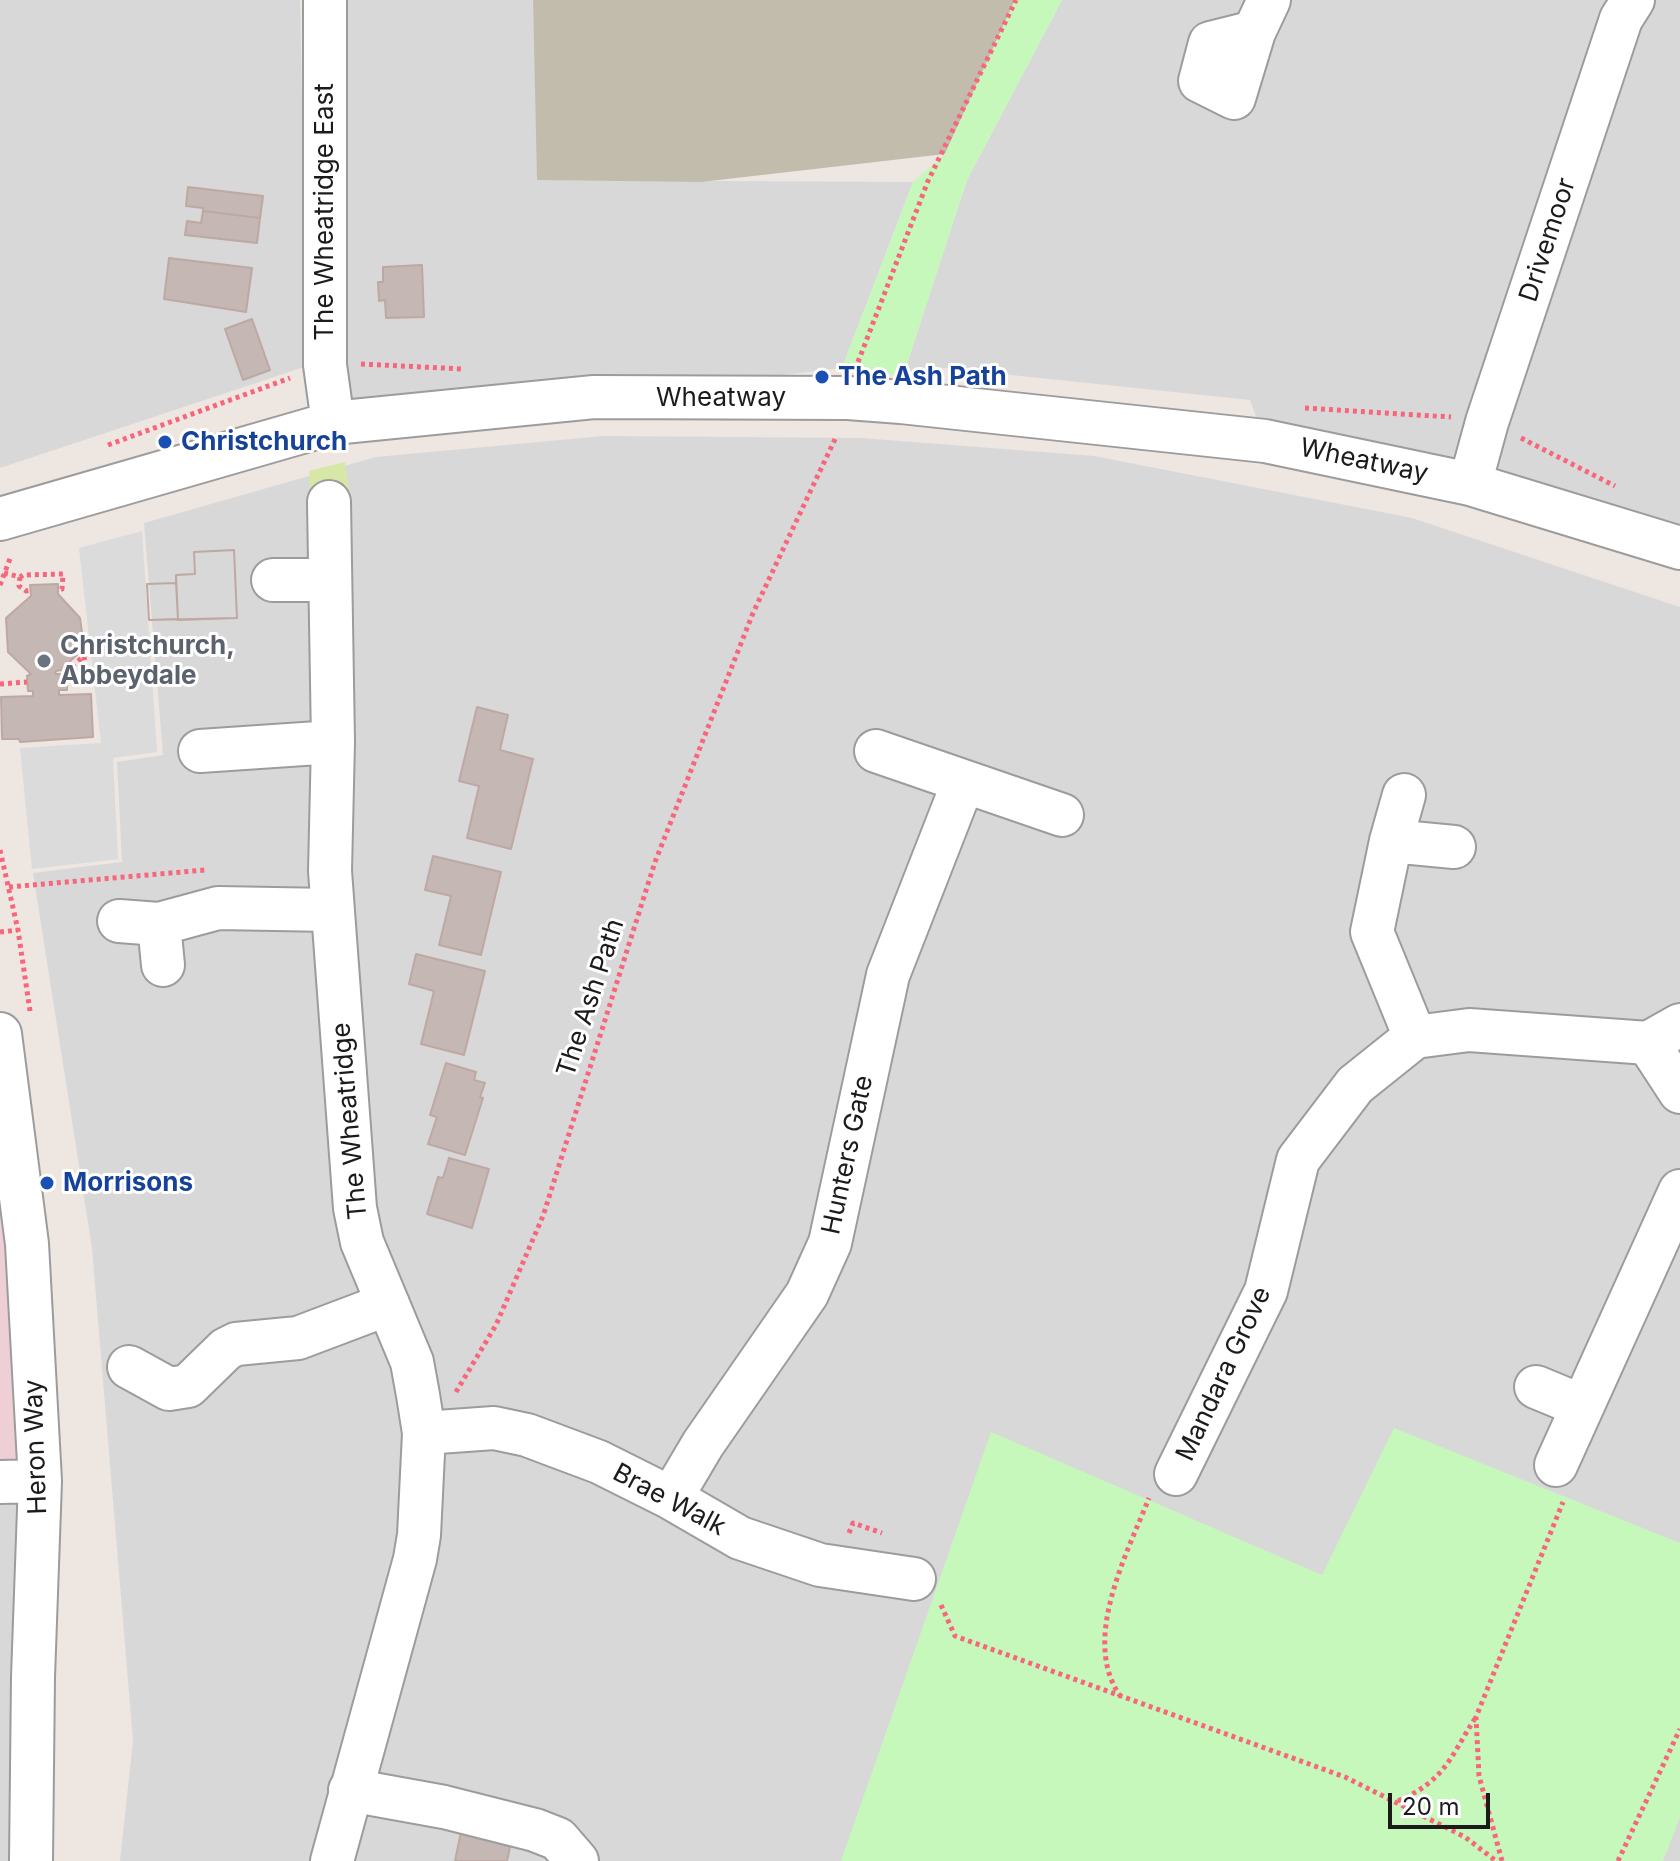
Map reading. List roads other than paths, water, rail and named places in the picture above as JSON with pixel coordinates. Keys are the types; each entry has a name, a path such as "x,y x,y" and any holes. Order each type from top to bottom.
{"street":[{"name":"The Wheatridge East","path":"325,0 325,365 333,423"},
{"name":"Drivemoor","path":"1470,484 1487,422 1621,19 1633,0"},
{"name":"Wheatway","path":"0,519 333,423 594,397 848,398 1265,441 1470,484 1680,548"},
{"name":"The Wheatridge","path":"329,502 333,742 331,910 355,1208 362,1242 412,1362 434,1432 415,1559 332,1861"},
{"path":"273,580 330,580"},
{"path":"200,751 333,742"},
{"path":"876,751 1062,815"},
{"name":"Hunters Gate","path":"671,1498 703,1444 807,1294 830,1243 888,975 963,783"},
{"path":"1404,795 1372,932 1415,1037 1469,1030 1664,1034 1680,1092"},
{"path":"1391,841 1454,847"},
{"path":"163,965 139,922 218,908 331,910"},
{"name":"Heron Way","path":"0,1034 27,1244 20,1482 33,1677 21,1858"},
{"name":"Mandara Grove","path":"1176,1474 1266,1291 1298,1160 1355,1085 1415,1037"},
{"path":"1556,1465 1680,1191"},
{"path":"129,1367 169,1389 188,1386 226,1349 236,1344 298,1338 388,1304"},
{"path":"1536,1387 1582,1406"},
{"name":"Brae Walk","path":"434,1432 494,1428 527,1435 599,1462 671,1498 740,1538 820,1565 914,1579"},
{"path":"350,1790 444,1807 535,1830 558,1839 577,1861"}],"place":[{"name":"The Ash Path","path":"822,377"},
{"name":"Christchurch","path":"165,442"},
{"name":"Christchurch, Abbeydale","path":"44,661"},
{"name":"Morrisons","path":"47,1183"}]}
